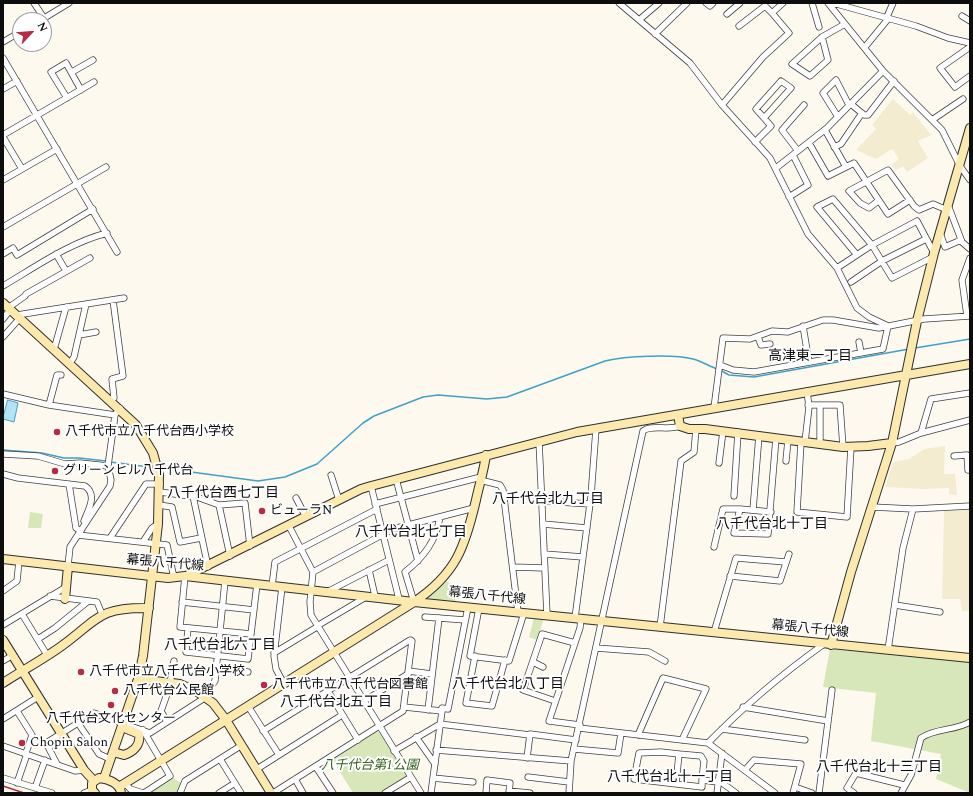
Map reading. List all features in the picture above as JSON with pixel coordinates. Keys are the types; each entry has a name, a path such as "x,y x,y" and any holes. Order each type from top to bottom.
{"street":[{"path":"34,3 38,12"},
{"path":"52,13 69,3"},
{"path":"619,3 690,63 722,105 776,168 810,239 837,268 857,308 869,317 888,326"},
{"path":"639,20 659,3"},
{"path":"655,34 687,3"},
{"path":"706,3 710,6 713,3"},
{"path":"727,14 740,3"},
{"path":"772,13 783,3"},
{"path":"812,3 819,27"},
{"path":"828,3 883,71 943,132 960,166 970,180"},
{"path":"833,3 916,26 948,38 970,43"},
{"path":"865,47 887,19 893,3"},
{"path":"722,105 763,57 789,33 765,6 739,26"},
{"path":"962,16 970,21"},
{"path":"822,37 828,60 810,76 792,64 822,37 845,24"},
{"path":"3,42 12,37"},
{"path":"970,47 940,68 955,87 970,76"},
{"path":"3,58 117,252"},
{"path":"72,72 93,60"},
{"path":"67,98 51,72 66,63 81,90"},
{"path":"776,168 825,130 883,71"},
{"path":"838,117 823,93 836,80 850,105 862,114 868,115 894,81"},
{"path":"3,89 17,81"},
{"path":"755,142 771,126 764,118 756,108 781,81 791,88 764,118"},
{"path":"22,169 3,136 94,82"},
{"path":"932,120 963,99"},
{"path":"789,197 808,185 795,153 782,130 804,105"},
{"path":"834,147 841,144 862,114"},
{"path":"708,743 743,707 783,674 828,644 892,443 917,321 933,255 970,128"},
{"path":"825,130 846,167"},
{"path":"809,143 828,176 854,162 866,183 888,214 910,200"},
{"path":"3,180 57,149"},
{"path":"3,227 106,166"},
{"path":"878,201 869,208 860,203 849,191 888,170 919,210 933,204 948,207"},
{"path":"857,255 817,207 832,199 872,245 892,278 933,255"},
{"path":"948,207 961,240 970,249"},
{"path":"3,254 13,248 17,255 93,209"},
{"path":"837,268 872,245 917,221 933,255"},
{"path":"3,286 56,254 92,237 107,233"},
{"path":"940,233 945,247 961,240"},
{"path":"850,282 882,261 926,239"},
{"path":"56,254 66,270"},
{"path":"3,319 12,311 26,294 66,270 90,258"},
{"path":"714,408 723,338 758,337 772,331 788,332 814,321 828,319 879,328 917,321 968,316 962,280 970,258"},
{"path":"12,311 66,307 124,298"},
{"path":"110,399 114,398 112,379 123,376 113,300"},
{"path":"70,363 74,357 86,304"},
{"path":"53,347 55,346 66,307"},
{"path":"3,336 12,311"},
{"path":"12,311 110,399 118,411 143,434 157,467 160,488 158,524 143,656 138,679 104,778"},
{"path":"803,326 809,362"},
{"path":"720,366 733,370 754,372 883,349 888,326"},
{"path":"79,335 96,332"},
{"path":"758,337 761,345 770,344"},
{"path":"859,342 861,353"},
{"path":"251,634 180,627 185,576 208,567 339,500 371,486 539,441 596,429 807,391 970,364"},
{"path":"50,405 57,375 61,375"},
{"path":"807,391 808,404 796,512 847,517 847,447 840,405 808,404"},
{"path":"921,433 931,399 970,393"},
{"path":"3,394 50,405 118,411"},
{"path":"820,405 820,444"},
{"path":"65,598 70,547 110,486 111,480 108,463 118,411"},
{"path":"678,415 680,426"},
{"path":"569,793 571,762 644,431 647,428 672,429 680,426 689,430 696,429 738,432 847,447 899,442 921,433 970,420"},
{"path":"596,429 590,504 583,557 575,643 549,721 621,733 708,743 775,793"},
{"path":"660,627 681,461 694,452 696,429"},
{"path":"719,463 724,431"},
{"path":"734,496 738,432"},
{"path":"753,510 759,435"},
{"path":"740,509 734,533 768,534 776,438"},
{"path":"786,461 788,440"},
{"path":"539,441 547,615"},
{"path":"3,454 38,456 66,464 108,463"},
{"path":"122,788 160,761 414,602 439,584 452,569 464,544 486,455"},
{"path":"954,456 967,456 968,470 970,470"},
{"path":"3,474 18,478 85,486 91,493 91,501 84,521 85,525"},
{"path":"331,475 339,500"},
{"path":"396,479 418,561"},
{"path":"272,586 275,562 301,549 376,506 401,497 481,479 500,485 503,490 513,567 521,612 509,661 470,656 479,608"},
{"path":"69,484 76,528 79,533"},
{"path":"110,538 146,484 219,505 245,503 250,546"},
{"path":"371,486 399,599"},
{"path":"192,496 208,567"},
{"path":"296,498 306,517"},
{"path":"542,501 590,504"},
{"path":"159,505 172,507 180,542 201,538"},
{"path":"219,505 230,556"},
{"path":"872,507 913,509 970,506"},
{"path":"313,572 383,534 408,525 474,508"},
{"path":"714,547 723,509 771,512"},
{"path":"888,650 903,548 913,509"},
{"path":"414,602 405,572 418,561 433,542 440,517"},
{"path":"143,542 152,528 158,524"},
{"path":"543,524 587,528"},
{"path":"289,526 313,572 310,609 317,627 421,793"},
{"path":"79,533 168,545 174,578"},
{"path":"544,554 583,557"},
{"path":"730,576 780,581 789,554"},
{"path":"714,632 736,558 786,562"},
{"name":"幕張八千代線","path":"3,559 153,576 174,578 185,576 399,599 414,602 970,658"},
{"path":"327,592 389,560"},
{"path":"3,591 17,581 19,561"},
{"path":"513,567 545,568"},
{"path":"274,653 371,596 369,570"},
{"path":"123,725 150,733 205,696 215,681 225,581"},
{"path":"188,628 186,652 248,659 257,584"},
{"path":"3,625 66,587"},
{"path":"282,587 274,653 276,669 284,684"},
{"path":"50,596 96,602 102,614"},
{"path":"38,639 55,628 87,602"},
{"path":"182,602 254,610"},
{"path":"895,606 940,612"},
{"path":"431,793 442,708 448,709 468,607"},
{"path":"3,683 47,655 102,614 119,609 149,608"},
{"path":"22,614 47,655"},
{"path":"425,617 466,620"},
{"path":"428,710 439,618"},
{"path":"556,701 523,690 542,634 575,643"},
{"path":"3,640 84,770 94,781"},
{"path":"138,679 190,687 205,696 219,709 272,793 403,711 412,641 410,640 263,731"},
{"path":"596,648 649,652 665,661"},
{"path":"3,661 13,655"},
{"path":"475,656 466,703 492,706 505,660"},
{"path":"167,722 161,712 171,683 174,661"},
{"path":"533,662 543,666"},
{"path":"216,669 248,672"},
{"path":"364,701 408,673 432,674"},
{"path":"638,735 663,678 706,689 682,740"},
{"path":"819,793 832,690"},
{"path":"328,691 358,740"},
{"path":"3,719 38,698"},
{"path":"248,706 279,755"},
{"path":"404,707 442,711"},
{"path":"743,707 828,721"},
{"path":"17,711 32,735 17,783"},
{"path":"57,764 46,743 61,734 78,723 94,713 123,725 139,734 140,737 136,748 124,755 98,754 78,723"},
{"path":"257,769 342,715"},
{"path":"900,793 911,775 921,738 929,734 958,728 970,722"},
{"path":"394,751 440,724 576,740"},
{"path":"722,729 805,740"},
{"path":"84,793 94,791 91,784 99,778 104,778 122,788 130,788 143,793 170,776 142,730"},
{"path":"574,749 618,754 621,733"},
{"path":"527,758 530,735"},
{"path":"416,737 434,764"},
{"path":"180,793 185,781 242,745"},
{"path":"3,746 75,771 84,770"},
{"path":"436,750 571,762"},
{"path":"661,752 701,756 704,761 702,780 702,787 634,779 639,754 661,752"},
{"path":"717,793 722,753"},
{"path":"676,784 679,754"},
{"path":"220,759 241,793"},
{"path":"35,788 45,760"},
{"path":"745,770 754,760 800,764 794,790 812,793"},
{"path":"316,766 333,793"},
{"path":"854,793 847,788 856,773 904,785"},
{"path":"389,792 411,777"},
{"path":"528,777 570,782"},
{"path":"3,778 52,793"},
{"path":"433,778 474,782"},
{"path":"295,779 303,793"},
{"path":"486,793 487,780 510,783 509,792 530,793"},
{"path":"702,780 718,781 736,793"},
{"path":"219,793 235,783"}],"shaded area":[{"path":"893,99 910,115 913,112 931,135 918,141 928,158 907,172 903,166 896,170 891,165 899,159 892,149 876,159 856,150 876,129 872,125"},
{"path":"945,446 944,474 955,474 957,495 949,494 949,488 924,489 885,487 893,462 909,459 924,449"},
{"path":"970,509 970,611 962,611 960,599 942,599 944,511"}],"green space":[{"path":"30,512 43,514 41,528 28,528"},
{"path":"447,581 457,590 455,603 427,600 426,598"},
{"path":"534,618 544,618 537,640 529,637"},
{"path":"830,649 970,662 970,793 936,779 941,754 871,741 876,693 823,687"},
{"name":"八千代台第1公園","path":"376,731 381,733 407,777 382,793 353,793 332,759"},
{"path":"172,777 182,784 179,793 149,793"}],"water":[{"path":"8,400 18,403 14,422 3,419"}],"waterway":[{"path":"915,348 970,339"},
{"path":"720,370 729,375 754,377 909,349"},
{"path":"169,469 258,481 285,477 317,464 363,423 374,416 423,397 438,395 487,399 507,397 614,359 649,356 685,357 717,369"},
{"path":"3,450 42,453 64,458 106,461"},
{"path":"110,462 149,467"}],"railway":[{"path":"3,786 24,793"}],"place":[{"name":"八千代市立八千代台西小学校","path":"57,432"},
{"name":"グリーンヒル八千代台","path":"55,471"},
{"name":"ビューラN","path":"262,511"},
{"name":"八千代市立八千代台小学校","path":"81,672"},
{"name":"八千代市立八千代台図書館","path":"264,685"},
{"name":"八千代台公民館","path":"115,691"},
{"name":"八千代台文化センター","path":"111,705"},
{"name":"Chopin Salon","path":"22,743"}],"district":[{"name":"高津東一丁目","path":"810,357"},
{"name":"八千代台西七丁目","path":"223,494"},
{"name":"八千代台北九丁目","path":"548,500"},
{"name":"八千代台北十丁目","path":"772,525"},
{"name":"八千代台北七丁目","path":"411,533"},
{"name":"八千代台北六丁目","path":"220,646"},
{"name":"八千代台北八丁目","path":"508,685"},
{"name":"八千代台北五丁目","path":"336,703"},
{"name":"八千代台北十三丁目","path":"879,768"},
{"name":"八千代台北十一丁目","path":"670,778"}]}
